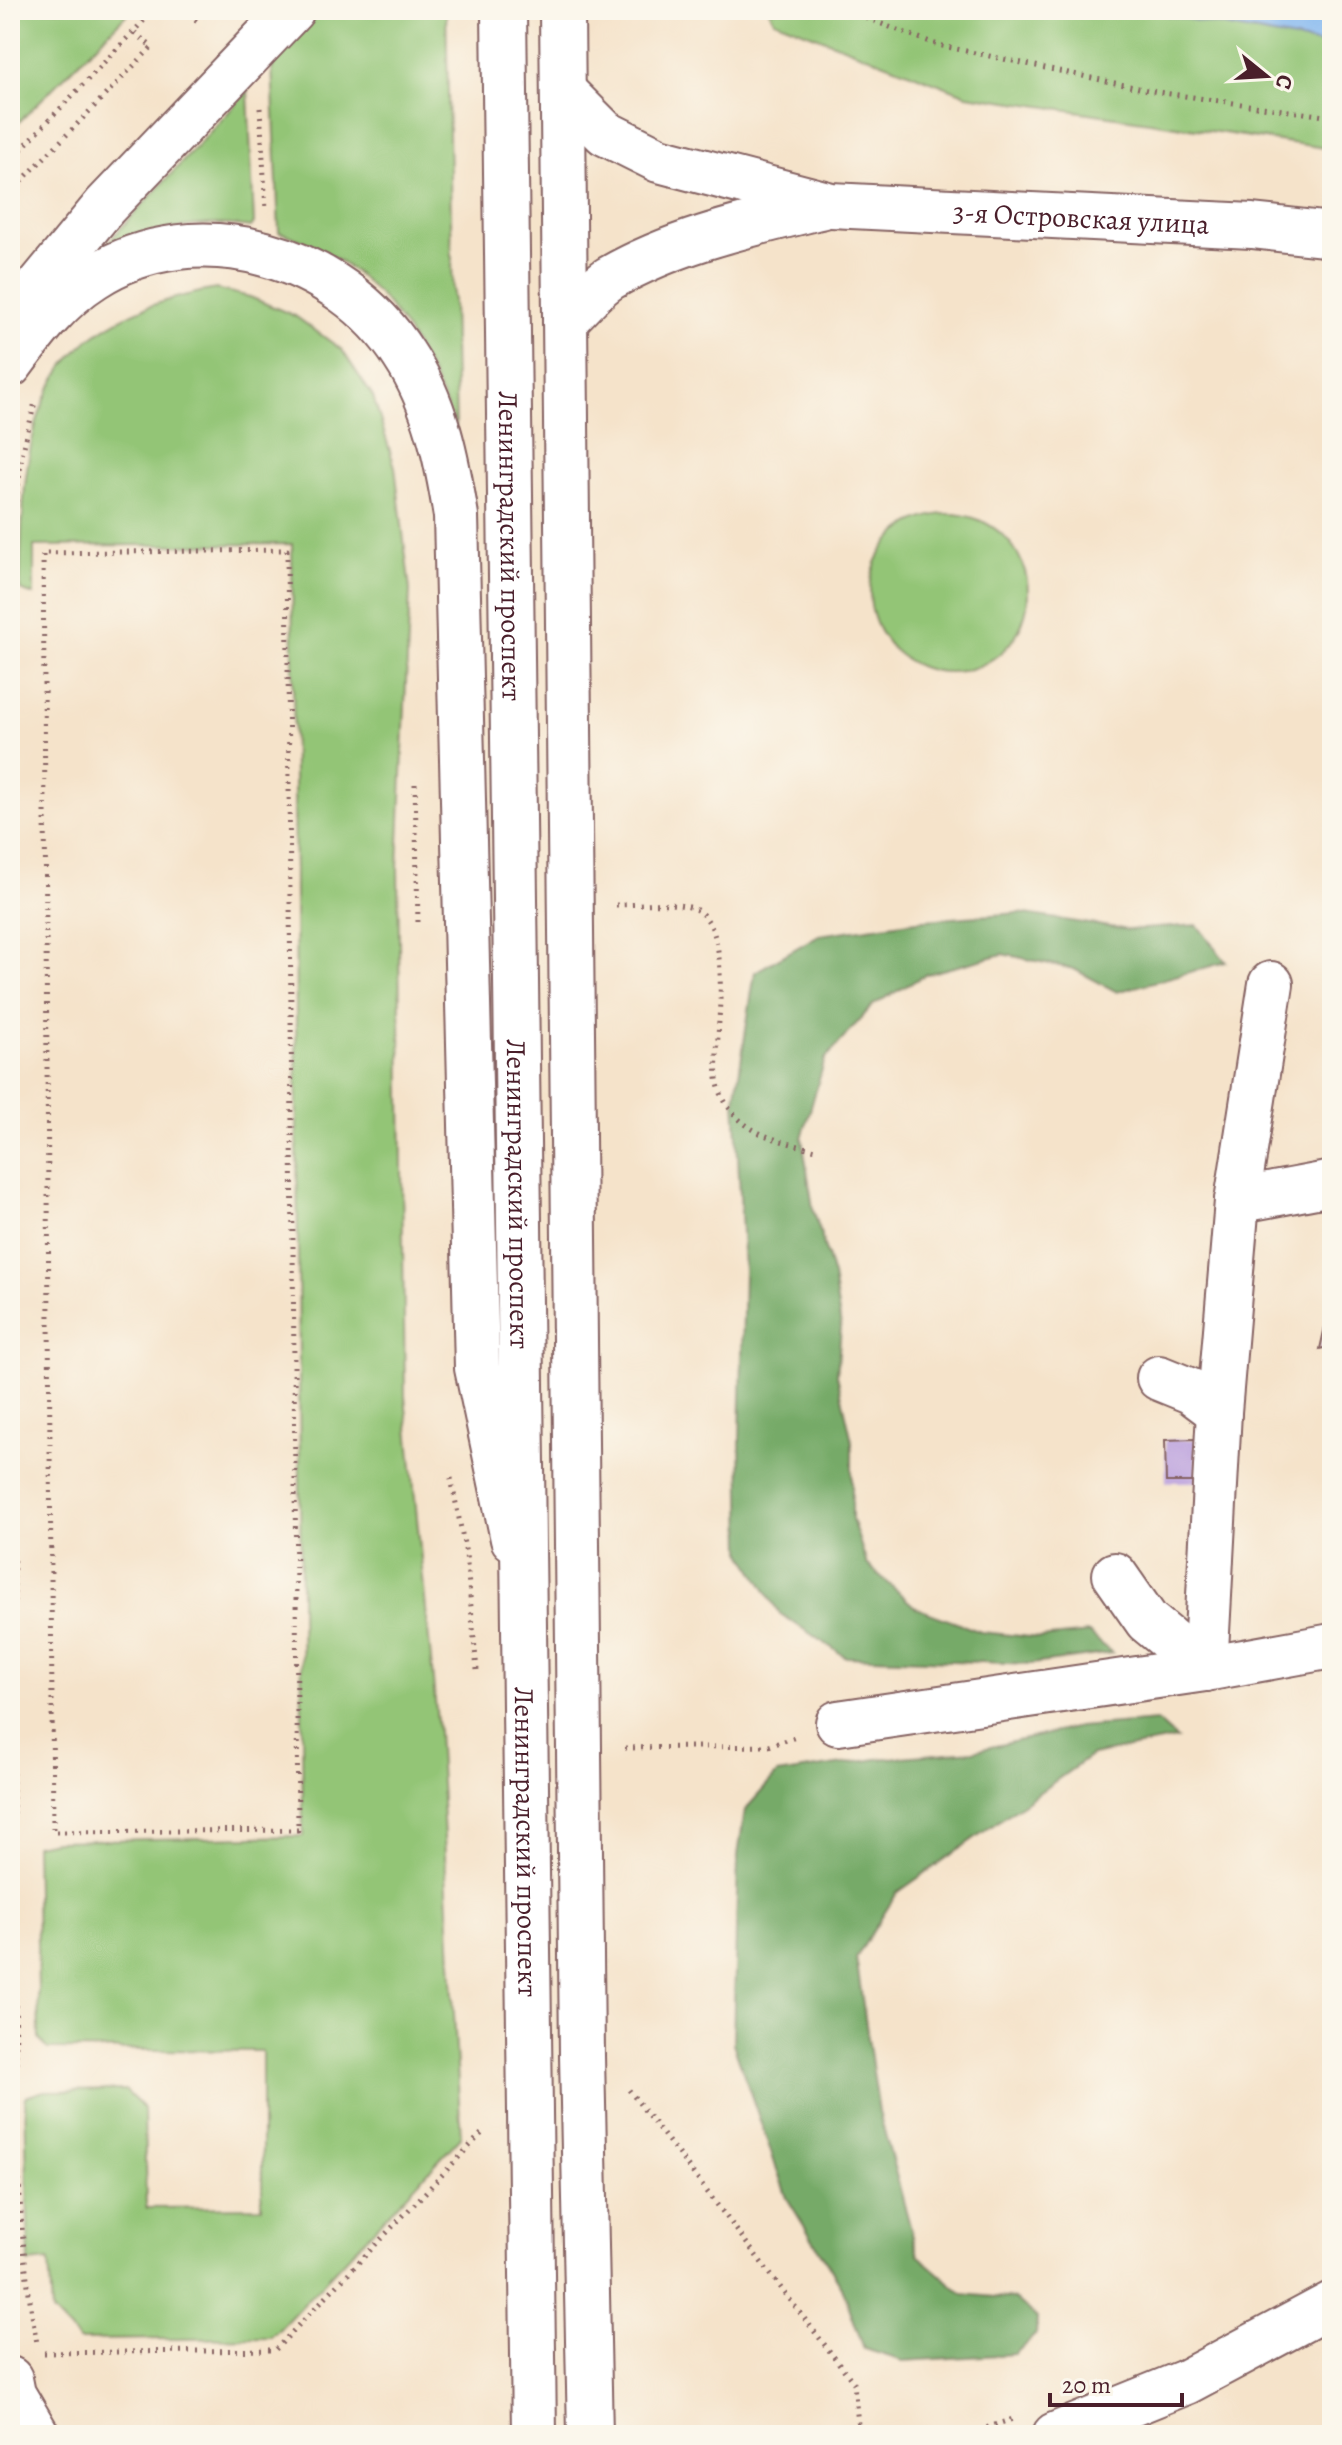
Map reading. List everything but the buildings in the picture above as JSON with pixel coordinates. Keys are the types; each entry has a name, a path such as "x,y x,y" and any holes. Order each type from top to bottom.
{"main road":[{"path":"10,334 34,292 105,206 292,10"},
{"name":"Ленинградский проспект","path":"504,10 534,2435"},
{"name":"Ленинградский проспект","path":"562,10 582,2040 590,2435"},
{"path":"563,91 605,133 659,160 831,205"},
{"path":"565,320 607,280 665,253 722,231 831,205"},
{"name":"3-я Островская улица","path":"831,205 1252,226 1332,235"},
{"path":"23,382 60,305 94,277 166,250 242,246 288,259 340,290 381,325 424,388 448,465 456,516 477,1368 524,1593"},
{"path":"1205,1669 1219,1412 1237,1201 1271,984"},
{"path":"1237,1201 1332,1183"},
{"path":"1159,1378 1191,1391 1219,1412"},
{"path":"1115,1575 1147,1621 1205,1669"},
{"path":"838,1723 1205,1669 1332,1646"},
{"path":"1055,2435 1186,2382 1332,2304"},
{"path":"31,2366 13,2394 37,2435"}],"path":[{"path":"10,161 154,10"},
{"path":"182,10 201,24"},
{"path":"844,10 938,45 1157,92 1332,117"},
{"path":"10,193 152,47 134,32"},
{"path":"259,94 267,226"},
{"path":"10,549 22,455 23,382"},
{"path":"287,550 298,1830 53,1832 43,553 287,550"},
{"path":"415,776 418,933"},
{"path":"616,905 691,907 705,917 715,933 720,958 717,1080 725,1103 746,1125 788,1143 820,1151"},
{"path":"10,1168 14,1601"},
{"path":"449,1468 466,1554 478,1686"},
{"path":"12,1709 16,2064"},
{"path":"625,1748 769,1746"},
{"path":"629,2090 854,2383 859,2435"},
{"path":"16,2092 18,2216 31,2366 275,2350 491,2124 491,2140"}],"green space":[{"path":"10,10 131,10 10,131"},
{"path":"321,10 446,10 456,427 409,334 369,284 314,246 279,232 272,64"},
{"path":"769,10 1332,10 1332,149 967,95 774,20"},
{"path":"248,91 254,223 251,227 192,226 137,238 99,252"},
{"path":"216,289 250,297 295,316 342,350 373,397 395,467 410,590 398,867 405,1396 438,1731 461,2137 271,2338 79,2340 52,2312 49,2261 29,2263 25,2097 44,2091 125,2090 144,2109 146,2208 262,2207 262,2051 48,2049 39,2039 35,1845 54,1841 303,1836 292,544 34,546 34,595 20,590 26,478 34,431 49,390 72,355 107,327 154,305"},
{"path":"949,514 979,520 1005,537 1022,563 1028,593 1022,623 1005,649 979,666 949,672 919,666 893,649 876,623 870,593 876,563 893,537 919,520"},
{"path":"1019,913 1129,930 1197,925 1226,962 1117,992 1074,969 1003,954 927,974 873,1005 825,1059 802,1138 813,1208 833,1276 841,1327 837,1375 852,1441 852,1519 867,1564 916,1608 981,1632 1040,1638 1089,1633 1112,1653 1032,1664 846,1657 779,1613 742,1551 740,1440 744,1271 735,1100 755,972 819,935 924,920"},
{"path":"1157,1721 1177,1739 1092,1755 897,1893 856,1958 879,2112 918,2255 963,2294 1015,2299 1037,2318 1036,2334 1015,2354 903,2361 864,2349 842,2287 787,2198 733,2043 738,1855 745,1810 777,1774 877,1759 973,1751 1078,1727"}],"water":[{"path":"1140,10 1332,10 1332,46"}]}
